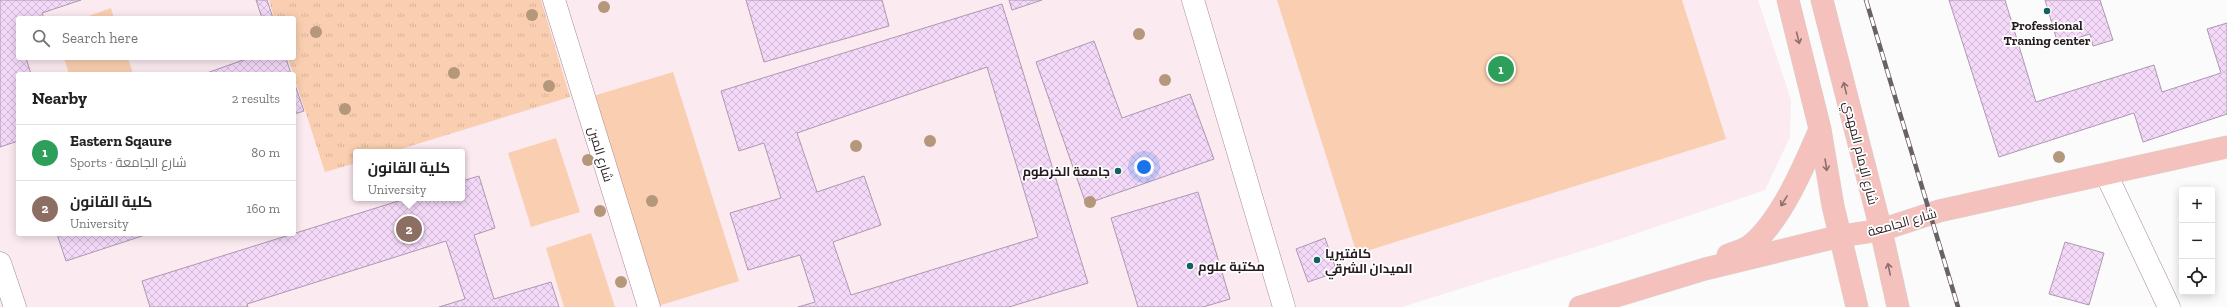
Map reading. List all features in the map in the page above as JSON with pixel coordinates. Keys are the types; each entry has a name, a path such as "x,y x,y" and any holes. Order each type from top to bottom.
{"main road":[{"path":"1788,0 1820,129 1830,188 1856,307"},
{"name":"شارع الإمام المهدي","path":"1822,0 1881,230 1898,307"},
{"path":"1705,269 1750,245 1770,223 1804,164 1820,129"},
{"name":"شارع الجامعة","path":"1580,307 1705,269 1841,236 1881,230 1939,211 2107,176 2227,147"}],"street":[{"name":"شارع المين","path":"554,0 649,307"},
{"path":"1193,0 1284,307"},
{"path":"2107,176 2169,307"},
{"path":"0,262 10,306"}],"shaded area":[{"name":"جامعة الخرطوم","path":"0,0 1758,0 1791,100 1790,137 1765,190 1620,239 1402,307 0,307"}],"green space":[{"path":"269,0 541,0 570,97 401,149 353,149 353,164 325,172 296,83 296,72 293,72 289,60 296,60 296,16 273,16"},
{"path":"1277,0 1682,0 1726,139 1357,254"},
{"path":"111,8 113,16 89,16"},
{"path":"65,60 129,60 132,72 68,72"},
{"path":"673,72 739,281 658,306 593,96"},
{"path":"556,138 580,212 531,227 508,153"},
{"path":"591,233 615,307 564,307 546,248"}],"building":[{"path":"0,0 81,0 42,13 43,16 16,16 16,60 27,60 30,72 16,72 16,142 0,147"},
{"path":"256,0 267,0 272,16 261,16"},
{"path":"746,0 882,0 889,26 764,62"},
{"path":"1009,0 1042,0 1012,10"},
{"path":"1949,0 2005,0 2036,102 2154,65 2162,92 2221,73 2207,29 2227,23 2227,114 2143,142 2134,113 1999,157"},
{"path":"2045,0 2100,0 2113,40 2093,46 2090,34 2058,44"},
{"path":"1002,4 1088,283 1009,307 798,307 815,302 800,255 748,270 730,213 781,198 764,143 739,151 721,91","holes":["987,67 1038,237 851,295 833,242 881,225 864,176 817,192 797,133"]},
{"path":"1094,41 1122,118 1190,94 1214,159 1086,204 1036,62"},
{"path":"243,60 287,60 290,72 210,72"},
{"path":"296,88 304,111 296,113"},
{"path":"479,176 495,228 474,235 494,299 551,282 559,307 439,307 465,299 446,241 247,304 248,307 150,307 142,281 286,236 296,236 296,233 398,201 465,201 465,180"},
{"name":"مكتبة علوم","path":"1198,192 1230,299 1203,307 1138,307 1111,218"},
{"path":"58,236 142,236 66,261"},
{"name":"كافتيريا الميدان الشرقي","path":"1325,238 1337,272 1308,282 1296,249"},
{"path":"2065,242 2104,253 2089,305 2049,294"}],"railway":[{"path":"1866,0 1958,307"}],"place":[{"name":"Professional Traning center","path":"2047,11"},
{"name":"Eastern Sqaure","path":"1501,69"},
{"name":"جامعة الخرطوم","path":"1118,171"},
{"name":"كلية القانون","path":"409,229"},
{"name":"كافتيريا الميدان الشرقي","path":"1317,260"},
{"name":"مكتبة علوم","path":"1190,266"}]}
